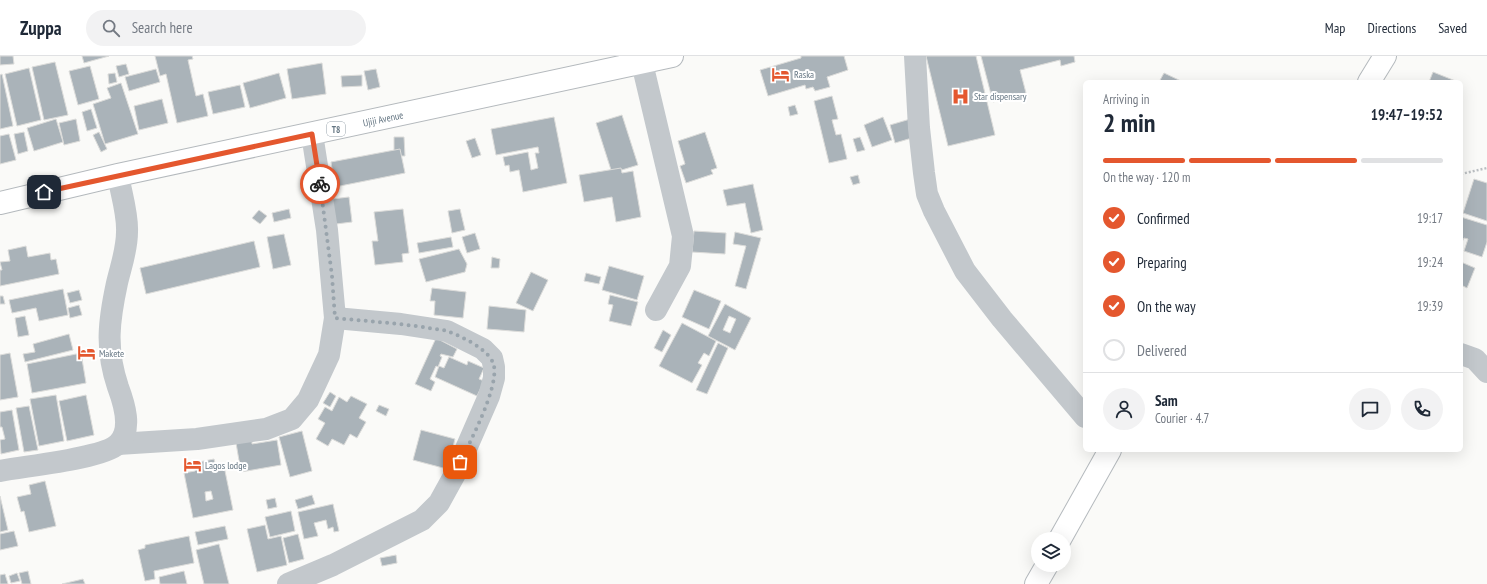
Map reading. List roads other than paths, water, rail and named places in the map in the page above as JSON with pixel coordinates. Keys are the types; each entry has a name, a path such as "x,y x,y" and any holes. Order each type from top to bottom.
{"main road":[{"name":"Ujiji Avenue","path":"0,203 118,175 672,56"},
{"path":"1371,80 1385,56"},
{"path":"1064,532 1109,452"},
{"path":"1036,584 1043,572"}],"street":[{"path":"915,56 921,151 928,194 934,211 964,271 1002,320 1083,416"},
{"path":"642,63 683,236 680,266 656,310"},
{"path":"0,471 69,460 100,452 118,444 155,440 197,439 266,429 292,419 308,400 329,355 335,318 327,230 312,134"},
{"path":"118,175 127,231 125,253 110,321 108,340 109,355 125,407 126,427 118,444"},
{"path":"288,584 333,565 422,520 439,503 455,474 489,396 494,378 492,358 483,349 447,331 401,324 335,318"},
{"path":"1463,355 1475,359 1486,369"}],"place":[{"name":"Raska","path":"781,74"},
{"name":"Star dispensary","path":"961,96"},
{"name":"Makete","path":"86,353"},
{"name":"Lagos lodge","path":"192,465"}]}
